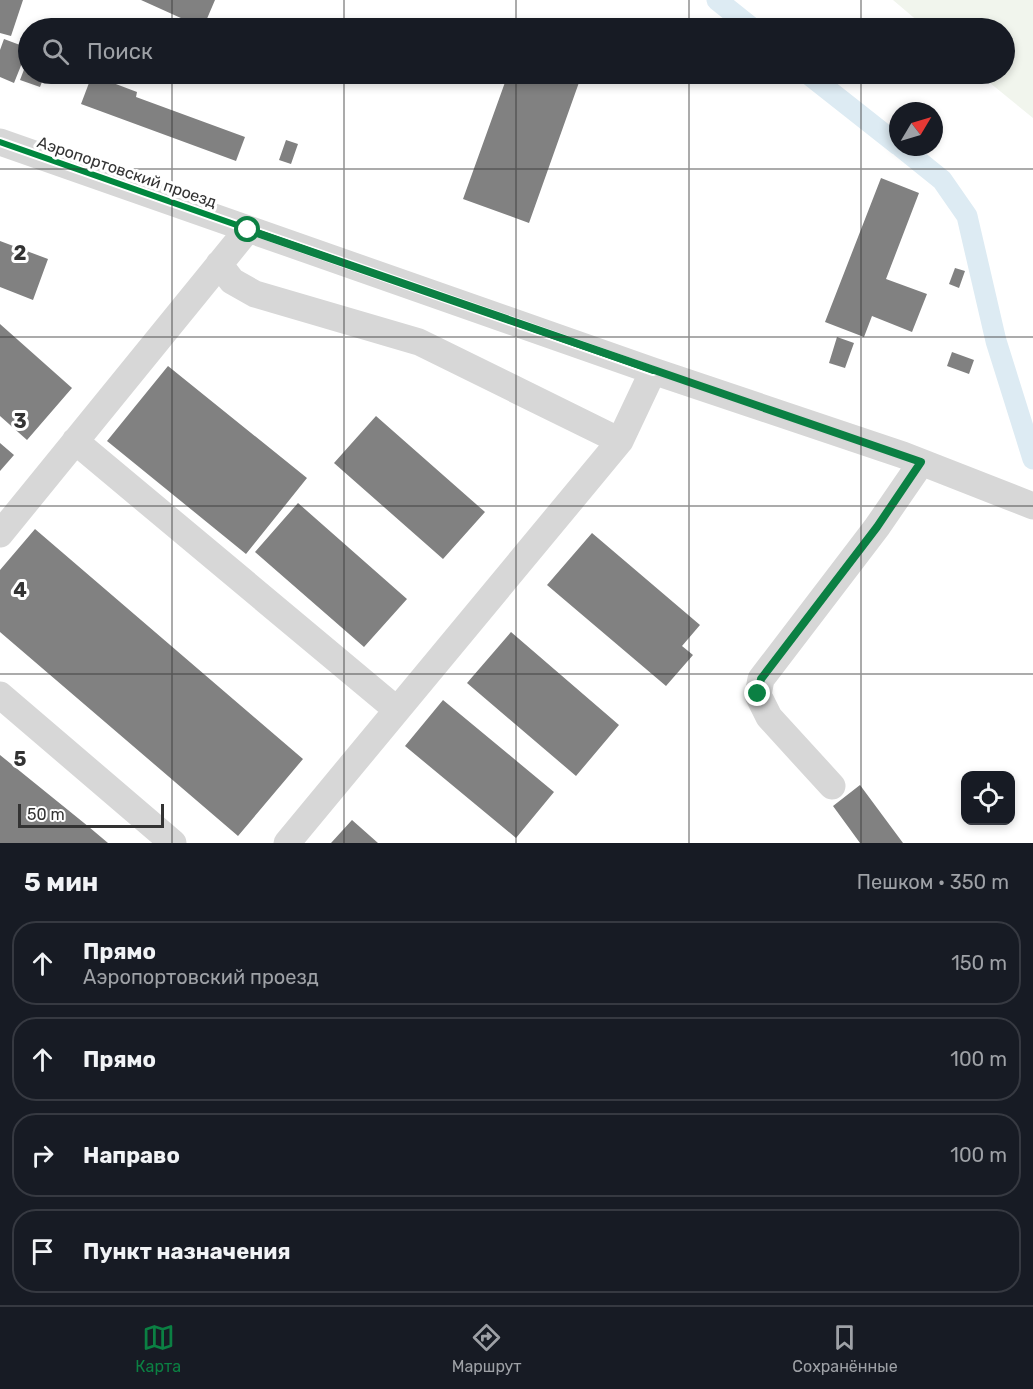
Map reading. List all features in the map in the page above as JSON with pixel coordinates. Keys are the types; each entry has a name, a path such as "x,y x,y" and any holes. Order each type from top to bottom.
{"street":[{"name":"Аэропортовский проезд","path":"0,142 652,371 921,462 1033,506"},
{"path":"0,534 248,230"},
{"path":"219,264 232,281 255,294 419,342 620,441"},
{"path":"286,843 620,441 652,371"},
{"path":"75,441 397,710"},
{"path":"832,786 769,717 758,694 761,679 877,527 921,462"},
{"path":"0,695 173,843"}],"shaded area":[{"path":"893,0 1033,0 1033,118 991,84 1015,84 1015,18 914,18"}],"building":[{"path":"0,0 23,0 11,36 0,33"},
{"path":"141,0 215,0 207,18 181,18"},
{"path":"4,39 18,44 18,73 14,83 0,77 0,50"},
{"path":"89,84 116,84 137,92 136,97 245,137 236,161 81,104"},
{"path":"504,84 578,84 529,223 463,199"},
{"path":"286,140 298,144 291,164 279,160"},
{"path":"881,178 919,193 886,279 927,294 912,332 872,316 864,337 825,322"},
{"path":"0,241 48,259 33,300 0,287"},
{"path":"955,268 965,271 959,288 949,284"},
{"path":"0,324 72,388 27,440 0,416"},
{"path":"837,337 854,343 845,368 829,363"},
{"path":"952,352 974,360 969,374 947,366"},
{"path":"168,366 307,478 246,554 107,441"},
{"path":"376,416 485,512 443,559 334,463"},
{"path":"0,443 14,455 0,471"},
{"path":"298,503 407,599 364,647 255,552"},
{"path":"35,529 303,759 238,836 0,632 0,570"},
{"path":"592,533 700,625 682,646 693,655 666,686 547,585"},
{"path":"511,632 619,725 576,776 467,683"},
{"path":"443,700 554,792 516,838 405,746"},
{"path":"0,755 89,827 108,843 0,843"},
{"path":"860,785 903,843 860,843 833,806"},
{"path":"352,820 378,843 331,843"}],"waterway":[{"path":"717,0 740,18"},
{"path":"821,84 889,138"},
{"path":"912,156 942,180 967,216 996,341 1033,459"}],"cycle path":[{"path":"0,142 653,371"}],"route":[{"path":"248,230 921,462 877,527 761,679 758,694"}]}
